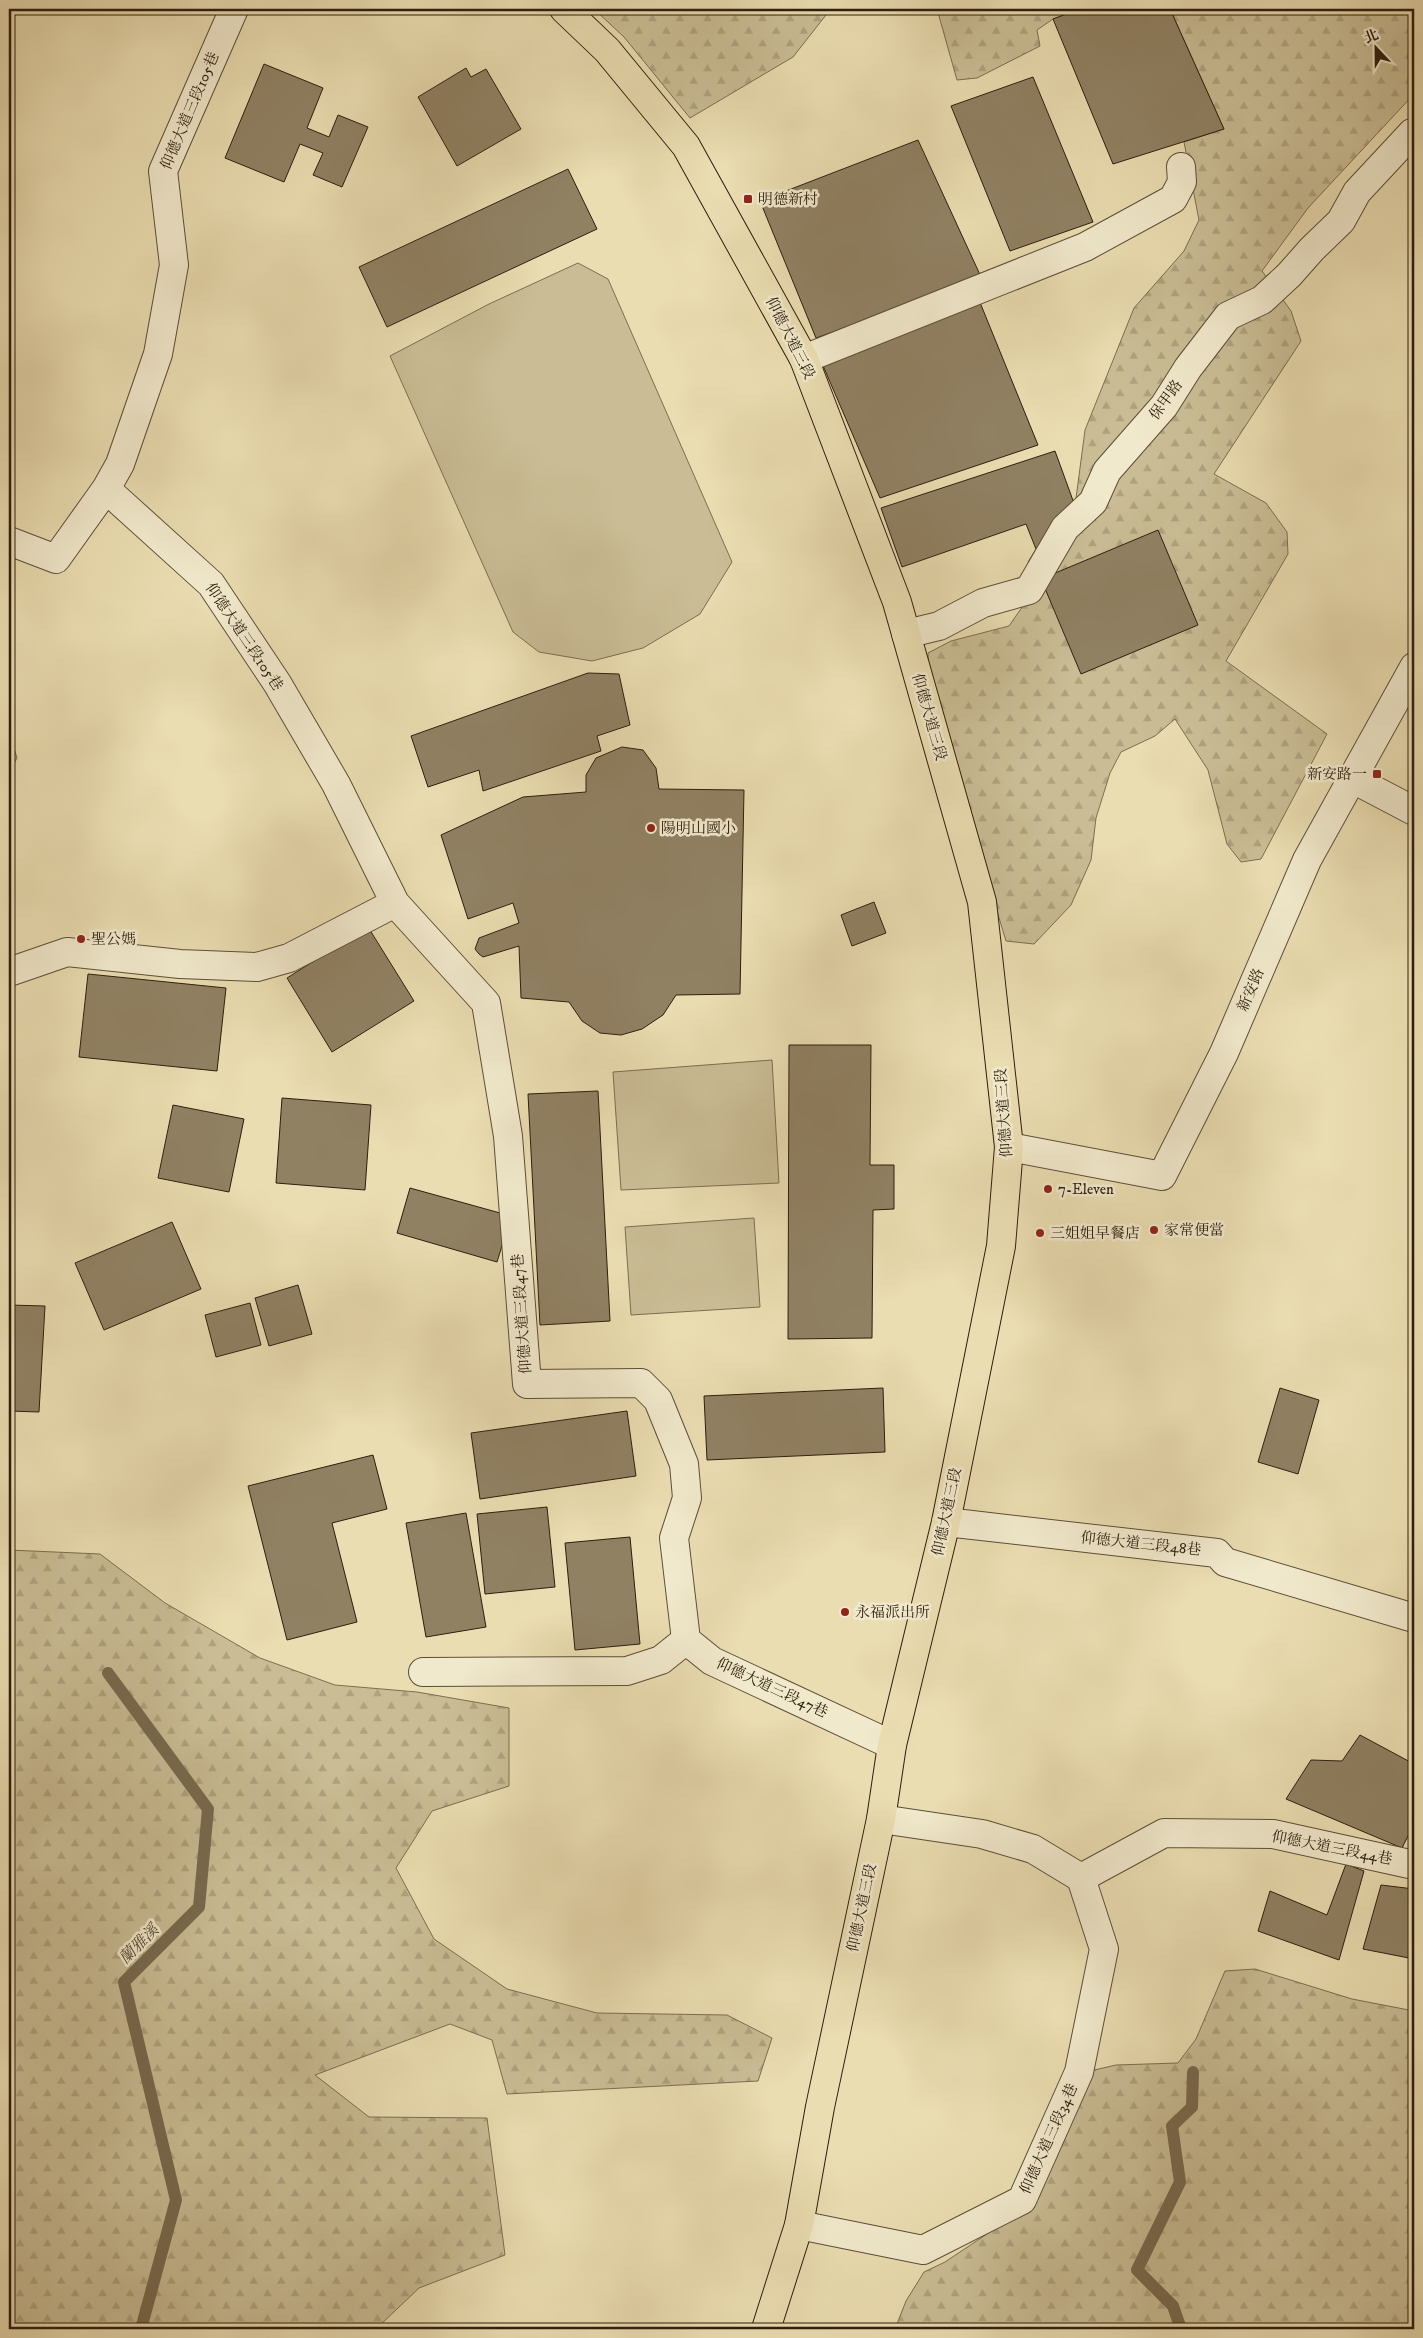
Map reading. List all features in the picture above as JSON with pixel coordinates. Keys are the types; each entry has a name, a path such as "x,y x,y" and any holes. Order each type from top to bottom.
{"main road":[{"name":"仰德大道三段","path":"564,9 607,50 686,146 804,359 897,602 982,902 1009,1147 1001,1246 946,1522 892,1745 881,1819 820,2107 799,2225 766,2329"}],"street":[{"name":"仰德大道三段105巷","path":"234,9 163,171 174,265 160,345 120,464 106,489 211,584 277,684 336,784 395,903"},
{"name":"保甲路","path":"906,634 939,626 983,603 1029,590 1065,528 1093,502 1108,471 1164,406 1188,368 1228,316 1262,300 1289,275 1312,249 1341,222 1357,192 1412,132"},
{"path":"804,359 1085,247 1172,199 1182,182 1181,166"},
{"path":"9,541 56,559 106,489"},
{"name":"新安路","path":"1009,1147 1162,1176 1224,1053 1308,860 1414,667"},
{"path":"1353,779 1414,811"},
{"path":"9,972 67,952 180,964 257,967 289,958 395,903"},
{"name":"仰德大道三段47巷","path":"395,903 486,1003 508,1136 527,1384 641,1383 658,1400 684,1464 686,1498 674,1538 686,1640 712,1661 892,1745"},
{"name":"仰德大道三段48巷","path":"946,1522 1217,1553 1225,1562 1414,1618"},
{"path":"423,1672 627,1671 661,1660 686,1640"},
{"path":"881,1819 982,1834 1032,1849 1081,1878"},
{"name":"仰德大道三段44巷","path":"1081,1878 1164,1834 1274,1834 1414,1864"},
{"name":"仰德大道三段34巷","path":"799,2225 923,2250 1022,2200 1079,2072 1104,1949 1081,1878"}],"green space":[{"path":"594,9 823,9 826,15 793,57 690,118 624,37"},
{"path":"937,9 1080,9 1053,19 1037,30 1040,46 977,78 957,80"},
{"path":"1170,9 1414,9 1414,94 1308,208 1262,271 1291,311 1301,341 1214,474 1266,503 1287,532 1288,554 1226,661 1327,734 1261,859 1241,862 1227,844 1208,770 1175,719 1155,736 1121,752 1110,773 1096,818 1091,860 1071,905 1034,944 1006,941 929,672 928,653 951,641 1009,626 1041,580 1028,562 1036,549 1075,506 1085,430 1134,308 1184,251 1199,220 1184,142 1224,129"},
{"path":"578,263 608,279 732,562 700,614 643,648 592,661 539,652 513,632 390,356 489,304"},
{"path":"9,732 17,758 9,773"},
{"path":"772,1060 779,1183 621,1190 613,1072"},
{"path":"754,1218 760,1307 631,1315 625,1227"},
{"path":"9,1550 100,1554 165,1603 260,1658 335,1685 417,1692 509,1708 509,1786 432,1811 396,1868 434,1939 507,1989 597,2013 727,2015 772,2038 758,2081 507,2094 492,2040 450,2024 315,2075 369,2117 487,2118 505,2255 419,2288 376,2329 9,2329"},
{"path":"1255,1969 1352,1999 1414,2011 1414,2329 895,2329 906,2301 924,2272 945,2262 1029,2206 1090,2071 1116,2065 1178,2063 1196,2039 1225,1971"}],"building":[{"path":"1080,9 1170,9 1224,129 1113,164 1053,19"},
{"path":"264,64 323,88 307,128 329,137 338,115 368,127 342,187 313,175 323,153 300,144 284,182 225,158"},
{"path":"466,68 471,77 486,69 521,129 457,166 418,97"},
{"path":"1033,77 1093,222 1010,251 951,106"},
{"path":"918,140 982,279 816,338 760,201"},
{"path":"568,169 597,229 387,327 359,267"},
{"path":"979,300 1038,445 880,498 821,361"},
{"path":"1055,451 1075,506 1036,549 1026,524 902,567 881,508"},
{"path":"1158,530 1198,625 1081,674 1041,579"},
{"path":"588,673 619,674 630,725 597,736 601,751 483,791 479,770 428,787 411,736"},
{"path":"622,747 643,750 656,768 659,789 744,790 740,994 676,995 663,1015 642,1029 621,1035 600,1033 582,1021 569,1002 521,998 519,946 483,957 479,954 475,949 479,938 519,923 513,903 468,919 441,835 523,797 586,792 586,775 596,758"},
{"path":"874,902 886,933 852,946 841,915"},
{"path":"368,927 414,1001 332,1052 287,978"},
{"path":"88,974 226,988 217,1071 79,1057"},
{"path":"789,1045 871,1045 870,1165 894,1165 894,1209 873,1210 872,1338 788,1339"},
{"path":"598,1091 610,1321 540,1325 528,1094"},
{"path":"282,1098 371,1105 365,1190 276,1183"},
{"path":"173,1105 244,1119 229,1192 158,1178"},
{"path":"410,1188 511,1216 497,1262 397,1233"},
{"path":"172,1222 201,1289 104,1330 75,1263"},
{"path":"298,1285 312,1334 269,1346 255,1298"},
{"path":"250,1303 261,1345 216,1357 205,1315"},
{"path":"9,1305 45,1306 39,1412 9,1411"},
{"path":"883,1388 885,1452 707,1460 704,1396"},
{"path":"1280,1388 1319,1400 1298,1474 1258,1462"},
{"path":"627,1411 636,1476 480,1499 471,1433"},
{"path":"373,1455 387,1509 332,1523 357,1622 287,1640 248,1486"},
{"path":"547,1507 555,1587 485,1594 477,1514"},
{"path":"466,1513 486,1627 426,1637 406,1523"},
{"path":"630,1537 640,1644 575,1650 565,1543"},
{"path":"1360,1735 1414,1764 1414,1824 1402,1848 1286,1799 1311,1760 1342,1761"},
{"path":"1346,1864 1364,1871 1339,1960 1258,1931 1270,1891 1327,1915"},
{"path":"1381,1885 1414,1889 1414,1959 1363,1949"}],"waterway":[{"name":"蘭雅溪","path":"108,1673 208,1809 199,1907 124,1982 176,2200 141,2329"},
{"path":"1181,2329 1173,2306 1137,2270 1180,2182 1172,2126 1192,2107 1193,2072"}],"place":[{"name":"明德新村","path":"748,199"},
{"name":"新安路一","path":"1377,774"},
{"name":"陽明山國小","path":"651,828"},
{"name":"聖公媽","path":"81,939"},
{"name":"7-Eleven","path":"1048,1189"},
{"name":"家常便當","path":"1154,1230"},
{"name":"三姐姐早餐店","path":"1040,1233"},
{"name":"永福派出所","path":"845,1612"}]}
